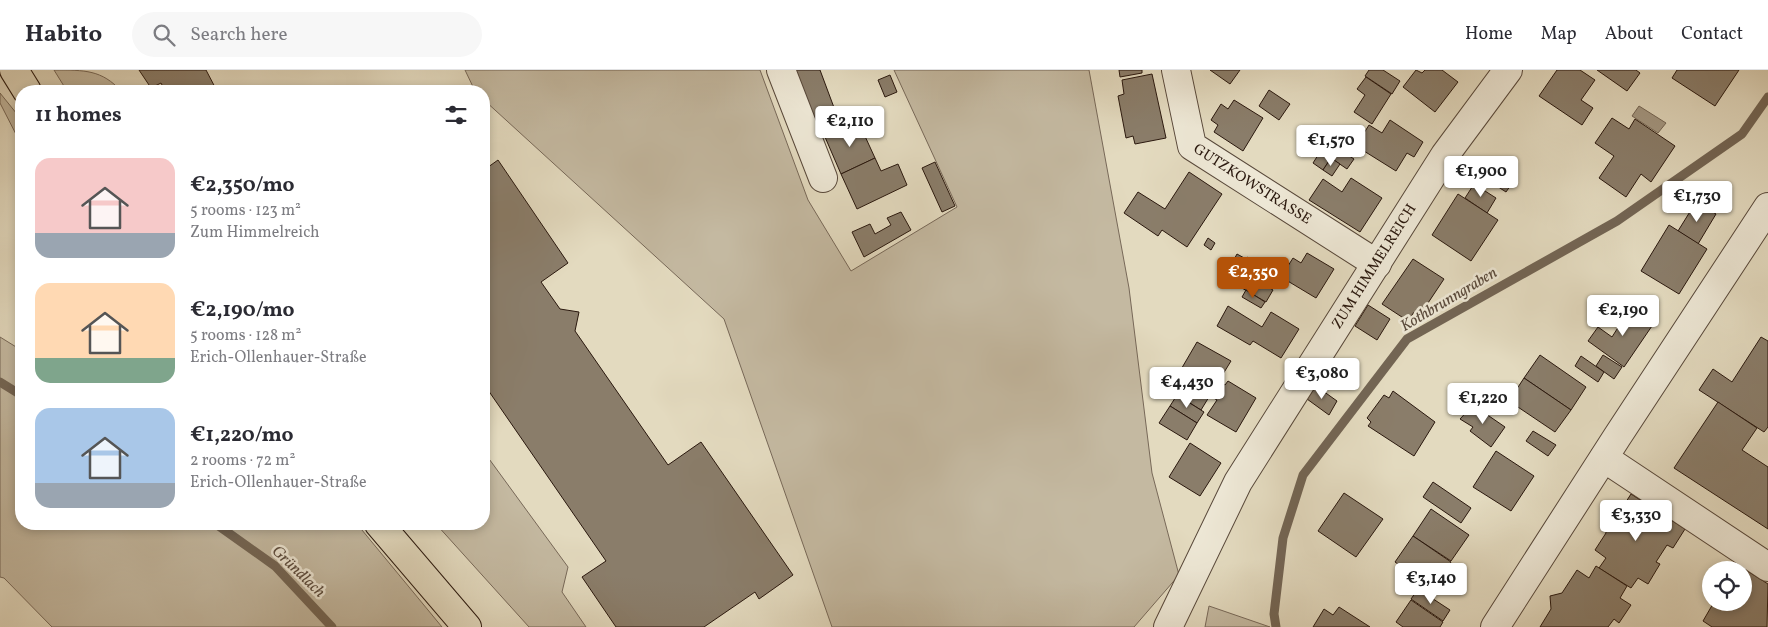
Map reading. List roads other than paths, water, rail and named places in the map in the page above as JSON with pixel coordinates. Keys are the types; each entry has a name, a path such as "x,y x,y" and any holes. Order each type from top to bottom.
{"main road":[{"path":"14,70 24,85"},
{"path":"384,530 465,626"}],"street":[{"path":"781,70 823,178"},
{"name":"GUTZKOWSTRASSE","path":"1176,70 1192,146 1377,264"},
{"name":"ZUM HIMMELREICH","path":"1168,627 1238,482 1445,155 1508,70"},
{"path":"1495,627 1768,207"},
{"path":"1604,458 1768,567"}],"waterway":[{"name":"Kothbrunngraben","path":"1276,627 1274,614 1283,538 1303,475 1407,339 1617,221 1742,134 1768,97"},
{"name":"Gründlach","path":"0,382 15,391"},
{"name":"Gründlach","path":"224,530 275,566 332,627"}]}
